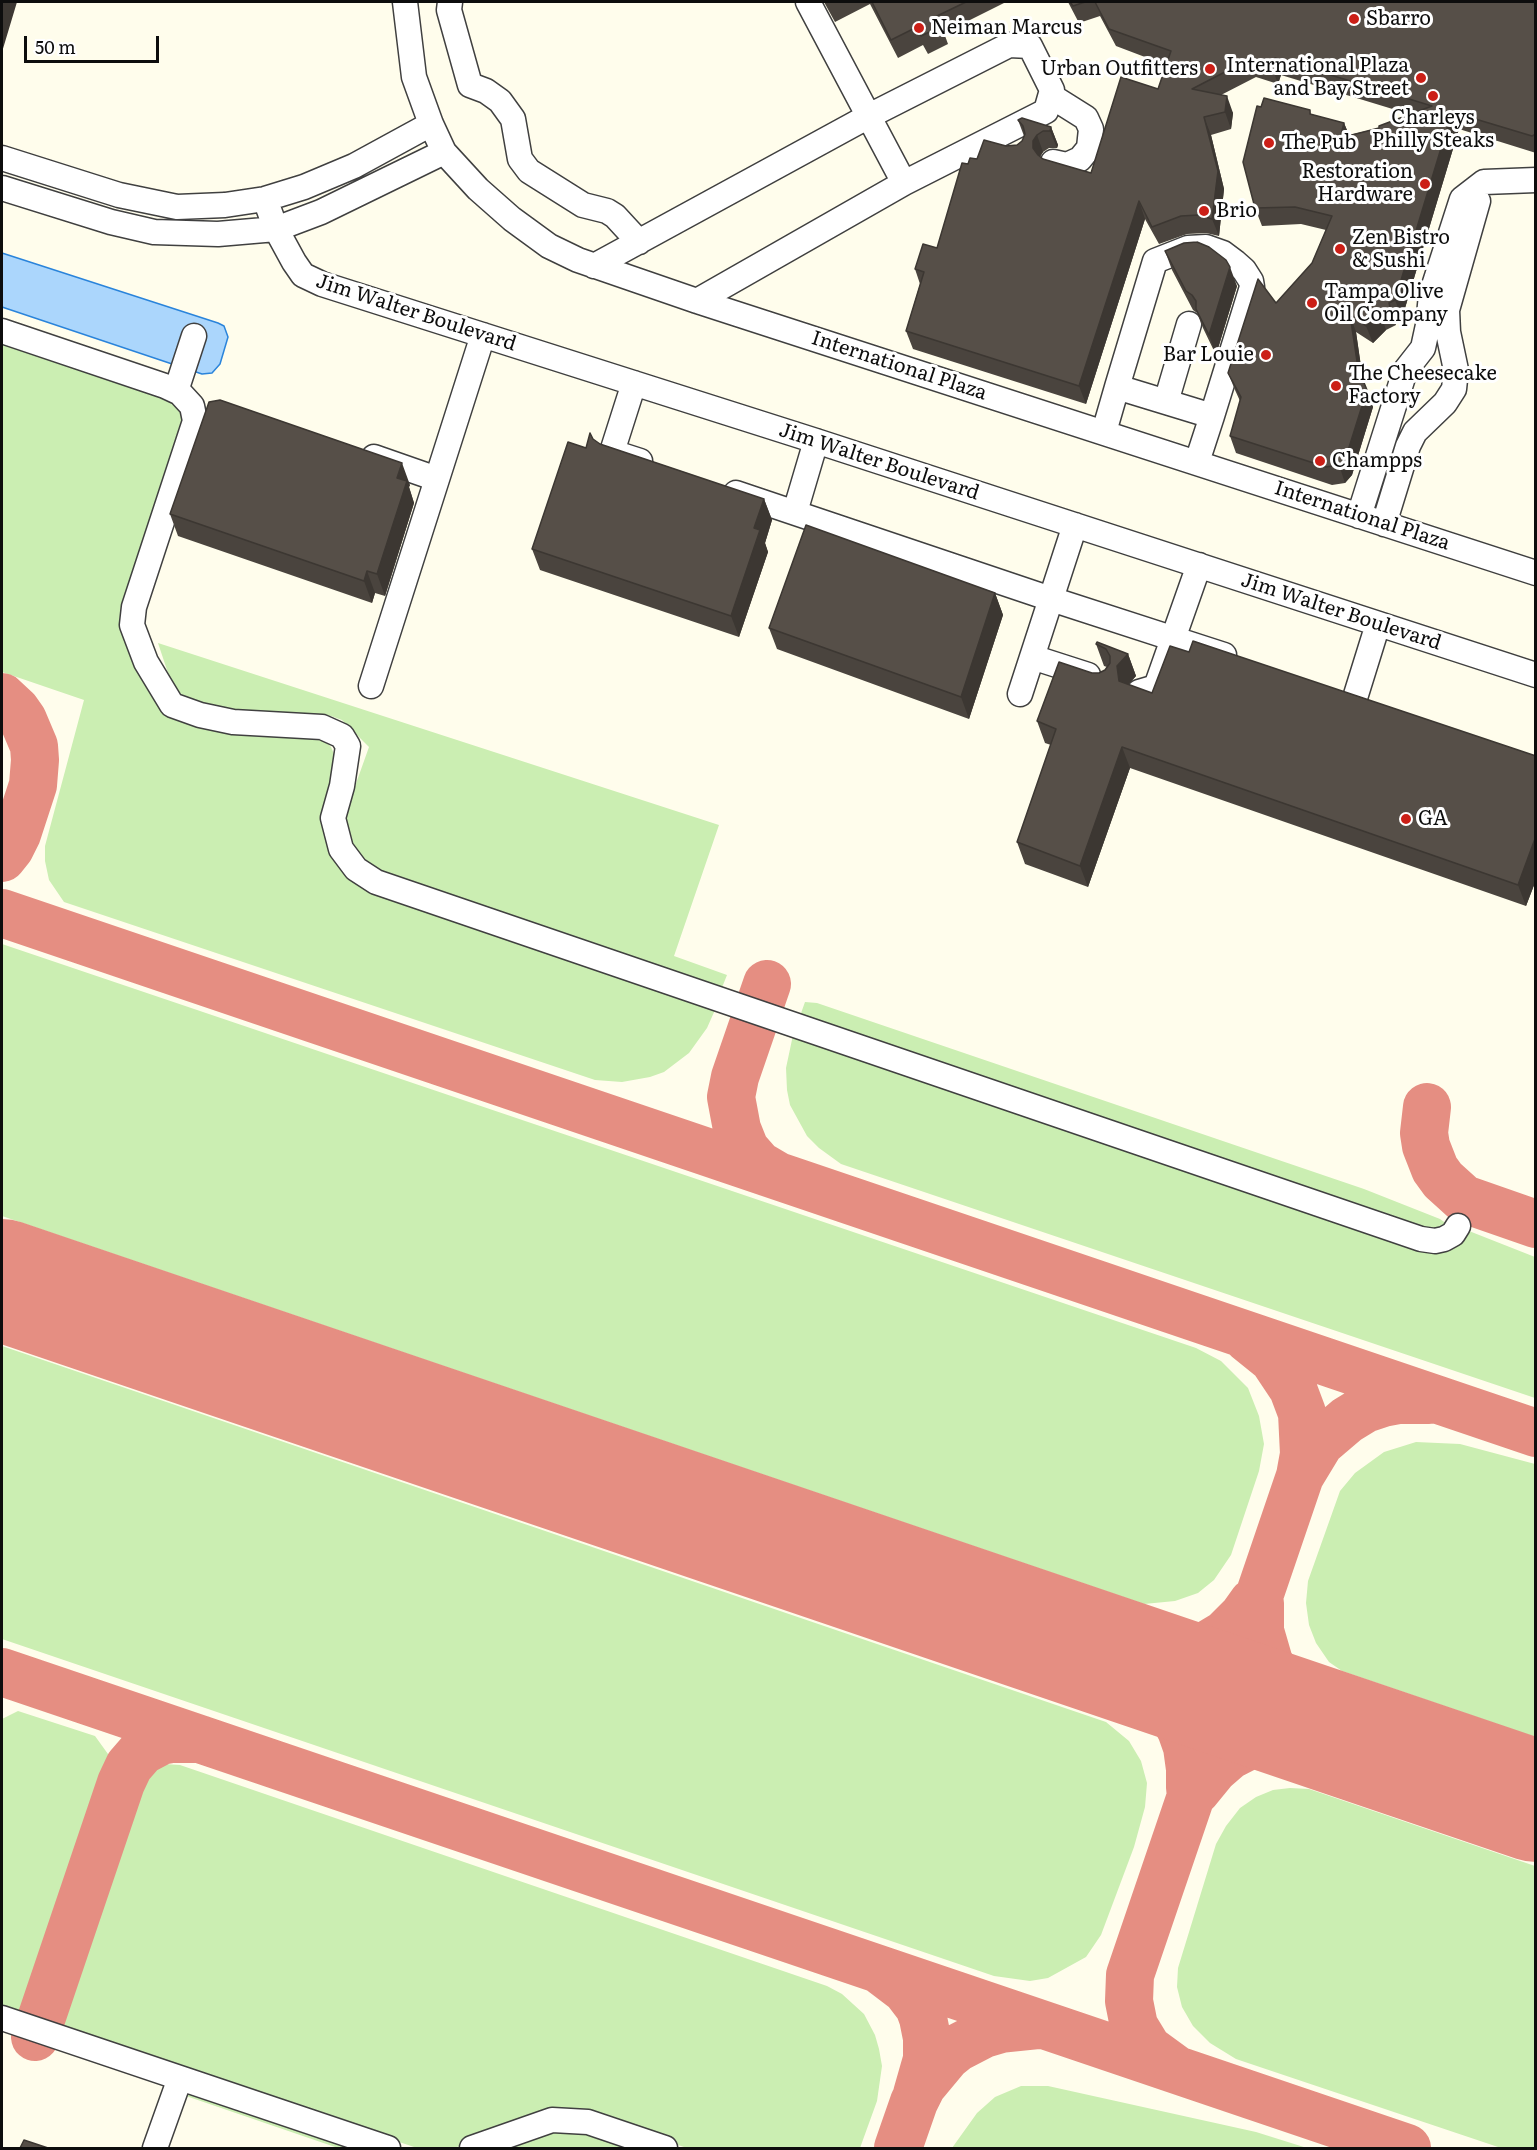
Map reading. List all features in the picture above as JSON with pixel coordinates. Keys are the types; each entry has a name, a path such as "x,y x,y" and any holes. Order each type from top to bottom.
{"street":[{"name":"International Plaza","path":"405,2 414,77 430,124 444,152 478,189 512,219 549,246 594,266 697,301 1536,573"},
{"path":"450,2 449,10 470,85 486,91 500,101 513,119 520,159 529,171 583,205 606,211 615,216 639,242"},
{"path":"808,2 904,183"},
{"path":"594,266 869,117 1009,45 1030,46 1052,90 1046,111 904,183 697,301"},
{"path":"1051,96 1086,118 1091,129 1089,148 1080,159 1067,165 1053,162"},
{"path":"2,158 119,195 177,207 225,205 265,199 304,187 354,166 430,124"},
{"path":"997,136 1017,150"},
{"path":"2,188 111,222 154,232 218,234 276,229 321,212 444,152"},
{"path":"1359,516 1405,371 1423,348 1431,296 1462,199 1484,182 1536,180"},
{"path":"1384,524 1408,446 1415,432 1445,403 1454,389 1455,370 1448,332 1448,310 1479,199 1499,181"},
{"name":"Jim Walter Boulevard","path":"265,199 276,229 294,262 303,275 322,284 816,441 1536,675"},
{"path":"1104,432 1155,261 1188,248 1206,247 1223,253 1235,262 1247,275 1252,287 1197,462"},
{"path":"1166,402 1189,324"},
{"path":"2,331 176,391 203,413 195,421 134,607 132,625 146,662 172,705 200,716 233,722 322,727 342,736 348,746 342,786 333,818 341,849 356,869 376,882 1421,1239 1435,1241 1444,1239 1458,1226"},
{"path":"371,686 483,335"},
{"path":"176,391 194,336"},
{"path":"634,383 612,452 666,470"},
{"path":"1117,387 1212,416"},
{"path":"795,512 816,441"},
{"path":"350,449 437,479"},
{"path":"719,487 1051,599 1241,660"},
{"path":"1020,694 1075,525"},
{"path":"1139,692 1156,687 1199,565"},
{"path":"1354,698 1378,624"},
{"path":"1032,657 1104,681"},
{"path":"1332,691 1377,706"},
{"path":"2,2018 388,2148"},
{"path":"155,2148 180,2078"},
{"path":"472,2148 552,2120 588,2122 665,2148"}],"green space":[{"path":"2,340 169,398 178,404 185,422 129,646 163,711 311,735 325,740 334,754 342,870 350,879 369,892 715,1010 707,1028 689,1053 664,1072 650,1077 622,1082 595,1080 64,902 49,880 45,846 84,700 2,672"},
{"path":"158,643 719,825 674,956 727,975 721,990 390,879 355,855 346,825 348,806 369,747 342,720 331,716 219,708 191,700 178,692 169,676"},
{"path":"2,944 1196,1348 1221,1361 1248,1388 1259,1416 1264,1444 1259,1471 1231,1555 1214,1580 1198,1593 1175,1601 1144,1604 2,1216"},
{"path":"805,1002 817,1003 1364,1189 1440,1219 1447,1224 1434,1231 800,1016"},
{"path":"793,1035 1456,1245 1469,1231 1535,1257 1535,1398 841,1164 807,1136 790,1105 786,1068"},
{"path":"2,1346 1106,1722 1129,1741 1141,1761 1147,1783 1145,1807 1134,1847 1101,1935 1086,1957 1048,1978 1030,1981 994,1976 2,1639"},
{"path":"1416,1442 1460,1444 1535,1464 1535,1737 1342,1671 1329,1662 1316,1643 1309,1625 1306,1603 1308,1581 1340,1491 1355,1473 1384,1452"},
{"path":"18,1711 95,1736 108,1754 112,1775 32,2017 2,2007 2,1719"},
{"path":"164,1764 180,1765 827,1986 842,1994 864,2014 875,2035 882,2066 877,2101 860,2148 687,2148 591,2116 452,2148 417,2148 53,2025 132,1790 142,1775"},
{"path":"1309,1789 1535,1866 1535,2148 1501,2148 1236,2059 1210,2043 1193,2026 1182,2007 1177,1987 1178,1968 1216,1844 1240,1808 1256,1797 1273,1790"},
{"path":"1021,2086 1048,2086 1256,2132 1307,2148 952,2148 977,2113 995,2097"},
{"path":"190,2093 367,2148 338,2148 186,2096"},
{"path":"555,2131 588,2132 637,2148 502,2148"}],"water":[{"path":"2,253 224,326 228,337 220,364 212,373 202,374 2,307"}],"building":[{"path":"872,2 966,2 937,16 942,26 921,36 917,27 891,40"},
{"path":"1070,2 1085,2 1073,6"},
{"path":"1095,2 1536,2 1536,134 1532,136 1452,112 1395,300 1389,303 1390,307 1380,312 1366,326 1350,315 1358,368 1367,390 1346,457 1339,465 1326,467 1230,436 1241,397 1228,373 1258,279 1276,303 1312,263 1332,216 1295,207 1255,208 1243,162 1257,106 1261,107 1264,98 1310,110 1310,114 1344,123 1340,138 1379,128 1379,126 1432,106 1275,58 1272,67 1250,59 1192,89 1227,96 1225,112 1204,117 1218,171 1212,219 1199,215 1181,216 1152,227 1139,201 1079,386 906,331 924,272 915,269 923,244 937,248 962,163 968,164 970,158 977,159 984,140 1006,146 1017,145 1025,134 1018,120 1022,118 1051,127 1050,131 1043,131 1033,141 1033,148 1043,159 1091,173 1121,77 1158,89 1171,51 1109,29"},
{"path":"1197,242 1209,247 1226,260 1230,267 1209,335 1196,309 1196,301 1186,291 1165,251 1184,243"},
{"path":"220,400 402,463 397,478 407,481 377,574 367,571 364,581 170,514 209,402"},
{"path":"590,433 593,439 600,444 764,499 754,528 760,530 731,616 532,549 568,442 586,448"},
{"path":"806,525 995,593 961,697 769,628"},
{"name":"GA","path":"1193,641 1536,756 1536,836 1518,885 1122,747 1080,866 1017,842 1056,729 1037,721 1059,662 1092,673 1105,670 1110,663 1110,656 1106,649 1096,644 1097,642 1128,654 1117,666 1119,681 1152,693 1170,646 1189,652"},
{"path":"24,2140 48,2148 20,2148"}],"taxiway":[{"path":"2,697 23,720 34,746 35,760 33,785 17,834 2,858"},
{"path":"2,913 1536,1433"},
{"path":"767,984 735,1077 731,1097 737,1129 745,1149 759,1165 776,1175"},
{"path":"1427,1107 1424,1133 1426,1146 1435,1169 1443,1180 1464,1199 1536,1224"},
{"path":"2,1285 96,1317"},
{"path":"1174,2068 1148,2049 1134,2026 1129,2001 1130,1975 1300,1476 1304,1454 1302,1413 1293,1389 1273,1359 1247,1338"},
{"path":"1300,1476 1320,1443 1347,1420 1365,1409 1399,1400 1429,1400"},
{"path":"955,1600 1119,1655 1143,1659 1175,1657 1205,1646 1225,1634 1253,1602"},
{"path":"1260,1603 1260,1631 1269,1662 1283,1688 1302,1709 1339,1730 1499,1784"},
{"path":"1101,1659 1141,1679 1158,1693 1171,1711 1187,1747 1190,1788"},
{"path":"2,1672 1407,2148"},
{"path":"1196,1791 1214,1769 1229,1756 1262,1739 1285,1734 1311,1733 1346,1741"},
{"path":"35,2037 121,1783 129,1766 142,1751 161,1741 200,1739"},
{"path":"881,1971 906,1990 919,2007 923,2018 927,2038 927,2059 917,2094"},
{"path":"898,2148 922,2086 947,2056 984,2034 1001,2029 1040,2025"}],"runway":[{"path":"2,1280 1536,1801"}],"place":[{"name":"Sbarro","path":"1354,19"},
{"name":"Neiman Marcus","path":"919,28"},
{"name":"Urban Outfitters","path":"1210,69"},
{"name":"International Plaza and Bay Street","path":"1421,78"},
{"name":"Charleys Philly Steaks","path":"1433,96"},
{"name":"The Pub","path":"1269,143"},
{"name":"Restoration Hardware","path":"1425,184"},
{"name":"Brio","path":"1204,211"},
{"name":"Zen Bistro & Sushi","path":"1340,249"},
{"name":"Tampa Olive Oil Company","path":"1312,303"},
{"name":"Bar Louie","path":"1266,355"},
{"name":"The Cheesecake Factory","path":"1336,386"},
{"name":"Champps","path":"1320,461"},
{"name":"GA","path":"1406,819"}]}
